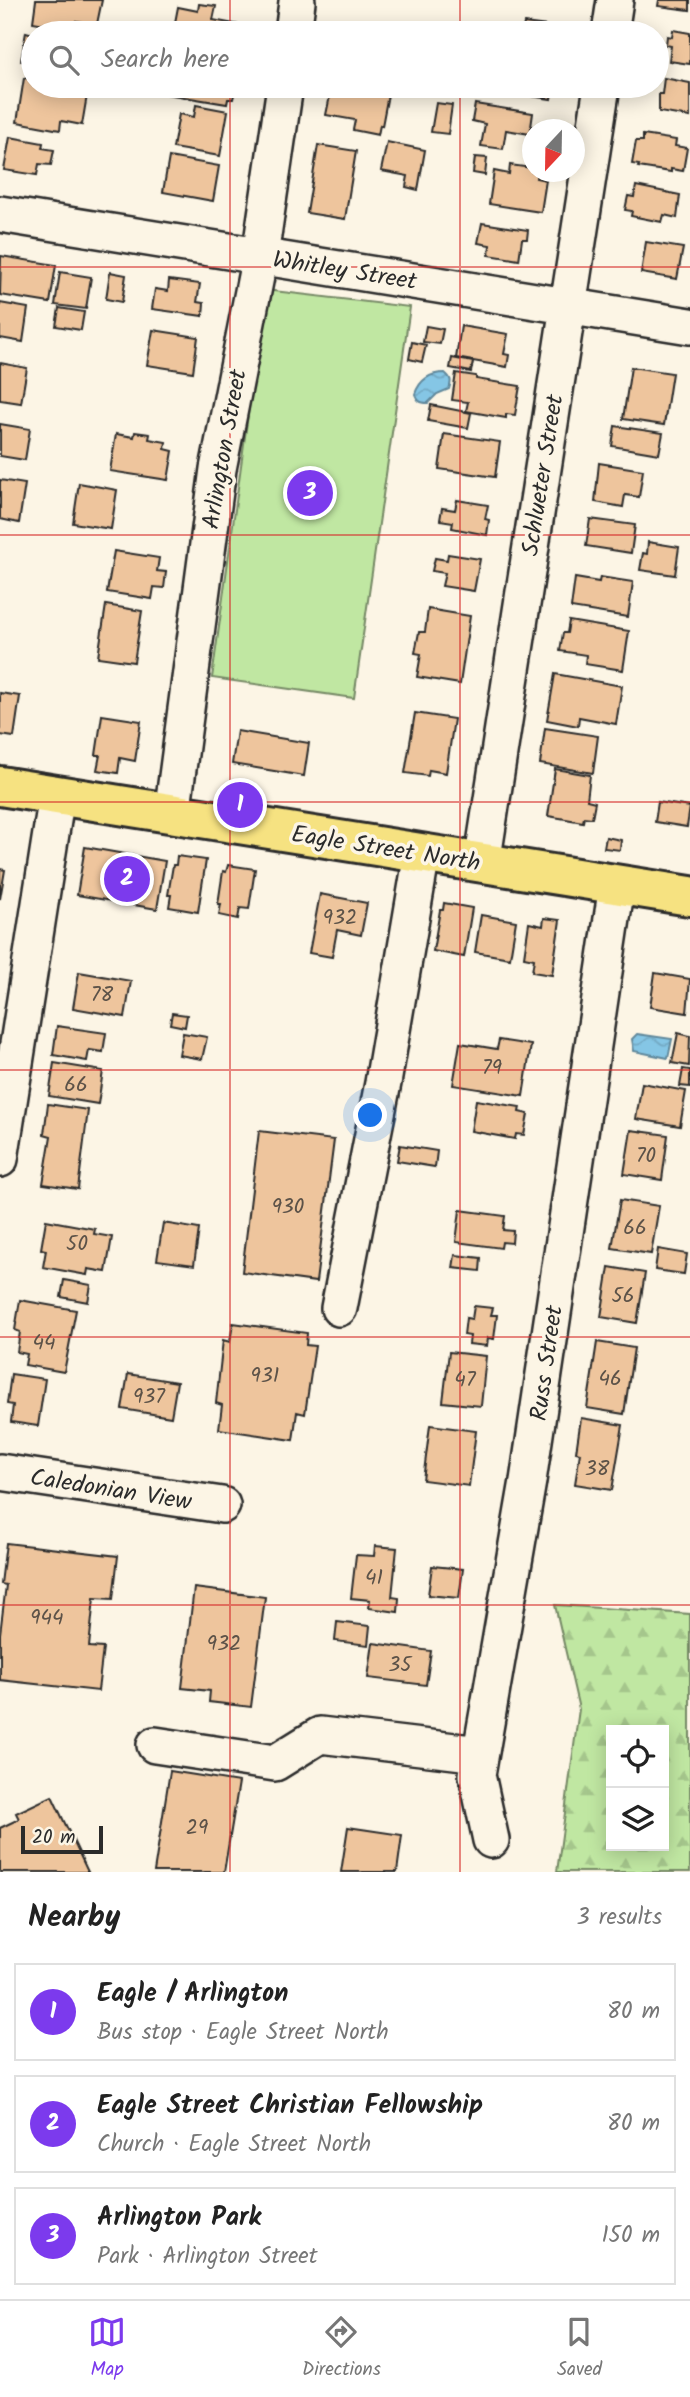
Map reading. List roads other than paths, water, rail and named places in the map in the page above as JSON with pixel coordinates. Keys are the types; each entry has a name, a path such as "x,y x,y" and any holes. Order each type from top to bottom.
{"main road":[{"name":"Eagle Street North","path":"0,786 690,896"}],"street":[{"path":"612,21 615,0"},
{"name":"Arlington Street","path":"172,814 218,469 260,257 283,98"},
{"name":"Schlueter Street","path":"482,864 600,98"},
{"name":"Whitley Street","path":"0,214 690,326"},
{"path":"0,1158 57,795"},
{"path":"339,1308 383,1083 422,854"},
{"name":"Russ Street","path":"491,1840 477,1775 528,1481 617,885"},
{"name":"Caledonian View","path":"0,1472 222,1506"},
{"path":"155,1745 275,1763 320,1735 480,1754"}],"water":[{"path":"445,373 450,380 449,389 437,394 428,403 418,400 415,394 423,381 435,374"},
{"path":"637,1034 672,1039 668,1058 634,1051 632,1039"}],"place":[{"name":"Arlington Park","path":"310,493"},
{"name":"Eagle / Arlington","path":"240,805"},
{"name":"Eagle Street Christian Fellowship","path":"127,879"}]}
